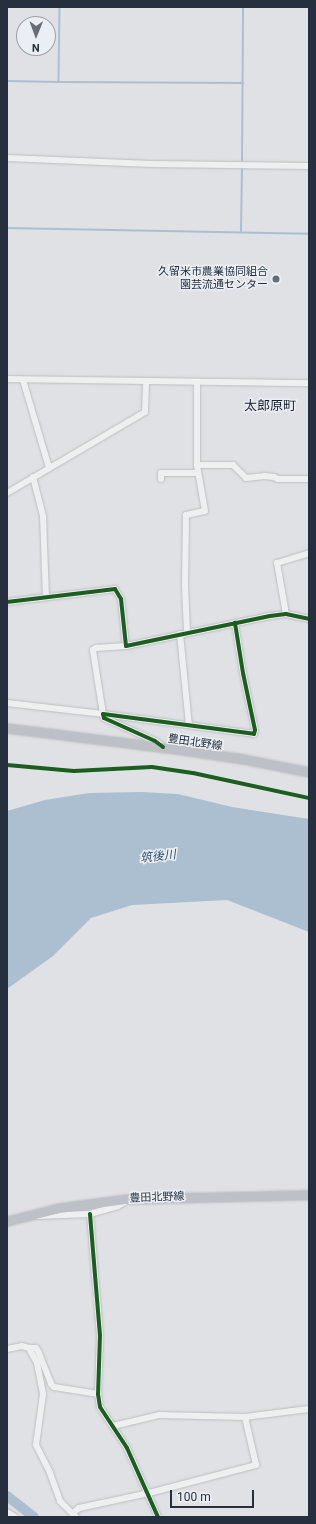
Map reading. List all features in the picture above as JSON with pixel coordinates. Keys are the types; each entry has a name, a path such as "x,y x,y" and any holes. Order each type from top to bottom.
{"main road":[{"name":"豊田北野線","path":"7,728 163,747 243,759 309,772"},
{"name":"豊田北野線","path":"7,1221 26,1215 77,1205 133,1198 309,1195"}],"street":[{"path":"7,158 151,164 309,166"},
{"path":"7,379 309,383"},
{"path":"23,380 49,468"},
{"path":"7,493 145,412 146,382"},
{"path":"187,632 185,586 186,515 205,511 197,465 197,382"},
{"path":"197,465 233,465 246,478 264,476 278,479 309,479"},
{"path":"161,480 161,472 198,473"},
{"path":"33,477 43,516 46,597"},
{"path":"286,614 277,563 309,553"},
{"path":"7,602 116,589 121,598 126,646"},
{"path":"163,747 155,741 104,718 93,650 96,648 126,646 235,622 286,614 309,619"},
{"path":"7,703 254,734 255,730 243,673 235,622"},
{"path":"180,634 189,725"},
{"path":"26,1215 90,1214 118,1206 133,1198"},
{"path":"90,1214 100,1335 98,1394 100,1407 127,1448 158,1517"},
{"path":"7,1349 22,1346 36,1348 51,1384 54,1387 98,1394"},
{"path":"29,1348 37,1362 43,1394 42,1408 36,1437 37,1450 50,1473 60,1501 75,1516 79,1508 148,1493 256,1465 245,1417"},
{"path":"113,1426 159,1415 181,1414 245,1417 309,1409"},
{"path":"7,1512 14,1517"}],"water":[{"name":"筑後川","path":"142,792 178,794 232,807 309,819 309,932 227,900 132,905 91,918 53,956 7,989 7,811 45,800 89,793"}],"waterway":[{"path":"60,7 59,82 243,83"},
{"path":"242,163 243,7"},
{"path":"7,81 59,82"},
{"path":"241,232 242,167"},
{"path":"7,228 309,234"},
{"path":"7,1496 34,1517"}],"cycle path":[{"path":"7,602 115,589 121,599 126,646 270,616 286,614 309,619"},
{"path":"163,747 155,741 104,718 103,714 254,734 255,730 243,673 235,623"},
{"path":"7,765 74,771 152,767 193,773 309,798"},
{"path":"90,1214 100,1335 98,1394 100,1407 127,1448 158,1517"}],"place":[{"name":"久留米市農業協同組合 園芸流通センター","path":"276,279"}],"district":[{"name":"太郎原町","path":"270,406"}]}
